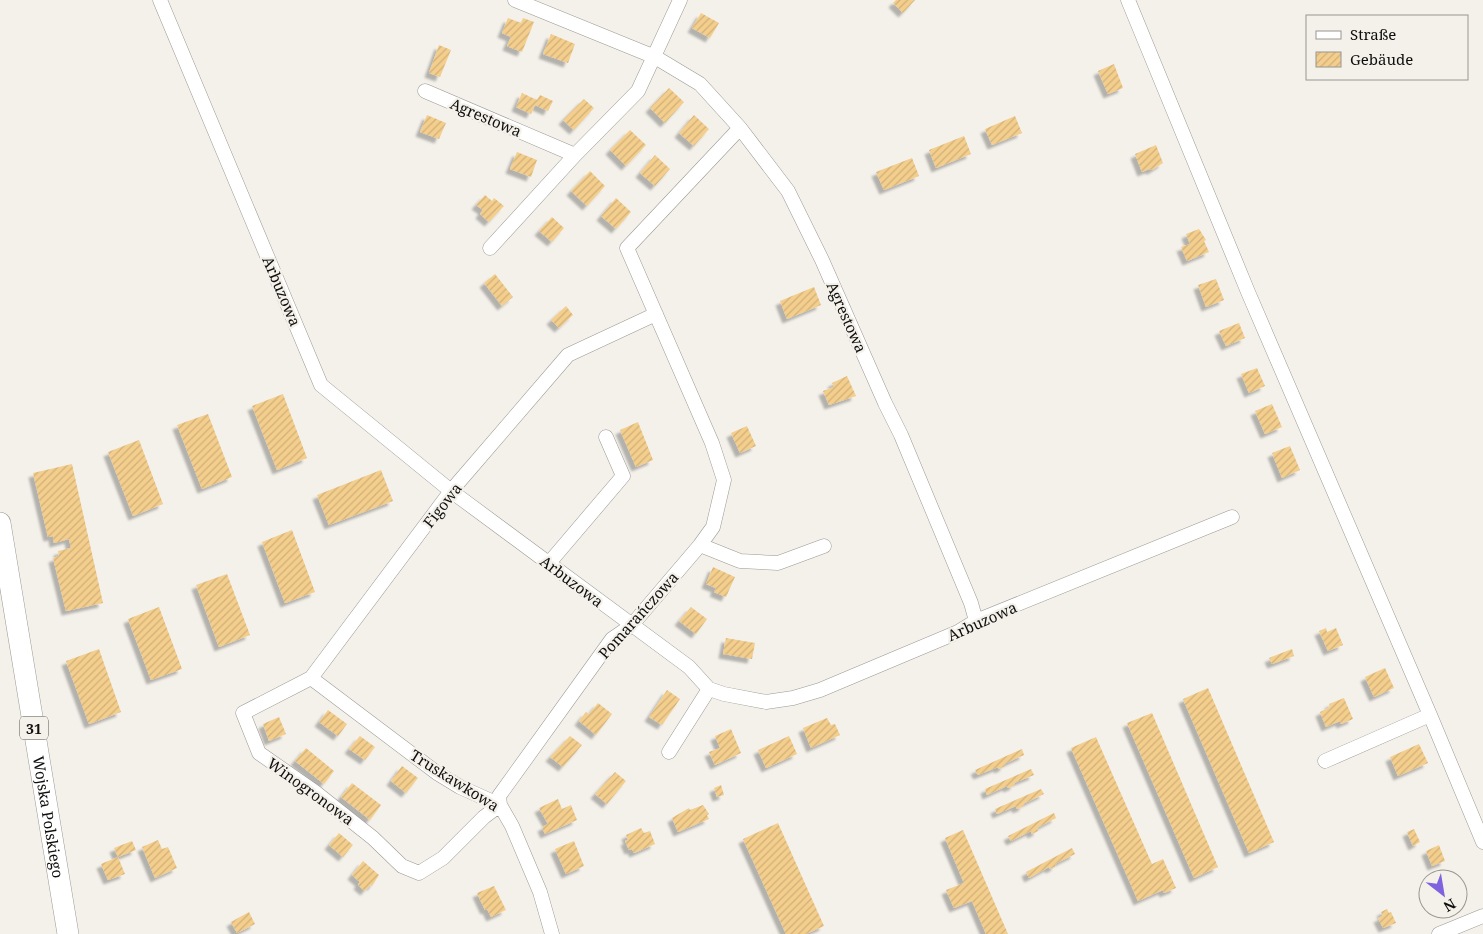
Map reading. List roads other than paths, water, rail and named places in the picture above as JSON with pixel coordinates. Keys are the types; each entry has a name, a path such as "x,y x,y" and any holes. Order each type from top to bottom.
{"main road":[{"name":"Wojska Polskiego","path":"0,523 68,934"}],"street":[{"name":"Arbuzowa","path":"160,0 321,385 451,491 631,626 689,667 709,688 724,694 766,702 793,698 820,690 949,636 976,621 1232,517"},
{"name":"Agrestowa","path":"515,0 655,57 700,84 740,128 788,191 822,260 901,435 971,603 976,621"},
{"path":"490,248 575,155 638,91 680,0"},
{"path":"1128,0 1244,283 1483,842"},
{"name":"Agrestowa","path":"425,91 575,155"},
{"name":"Pomarańczowa","path":"500,805 499,796 612,639 631,626 713,527 724,480 712,444 628,248 740,128"},
{"name":"Figowa","path":"244,713 311,678 451,491 568,355 656,314"},
{"path":"548,563 623,476 606,437"},
{"path":"700,545 740,561 778,563 824,546"},
{"name":"Truskawkowa","path":"311,678 438,773 460,787 500,805 512,826 540,892 552,934"},
{"path":"669,752 709,688"},
{"name":"Winogronowa","path":"244,713 259,754 315,792 373,838 402,866 419,873 443,858 484,817 500,805"},
{"path":"1325,761 1430,715"},
{"path":"1440,934 1483,916"}]}
